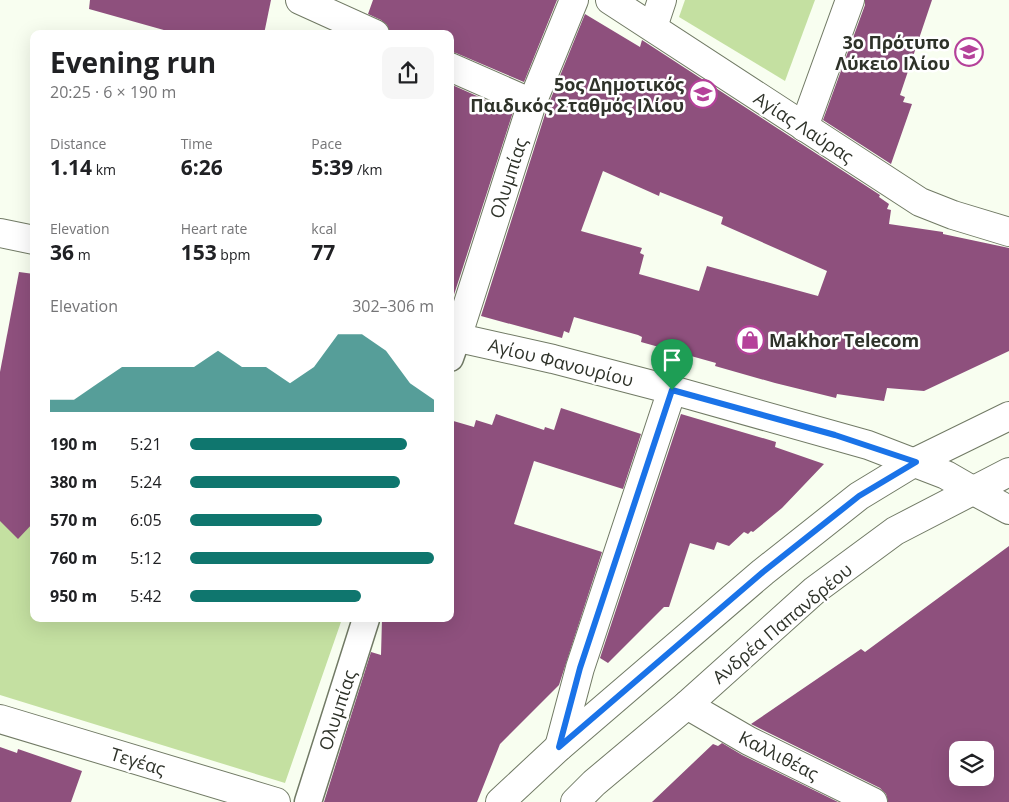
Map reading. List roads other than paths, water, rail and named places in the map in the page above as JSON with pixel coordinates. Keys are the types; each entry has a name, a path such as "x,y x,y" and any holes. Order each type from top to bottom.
{"street":[{"path":"300,0 366,30"},
{"name":"Ολυμπίας","path":"454,338 532,103 574,0"},
{"name":"Αγίας Λαύρας","path":"610,0 920,202 953,215 1009,232"},
{"path":"653,27 662,0"},
{"path":"804,127 850,0"},
{"path":"454,69 532,103"},
{"path":"0,232 30,239"},
{"name":"Αγίου Φανουρίου","path":"454,344 553,359 835,435 916,462 946,475 1009,510"},
{"path":"559,747 580,668 672,390"},
{"path":"500,802 559,747 763,572 859,496 916,462 1009,416"},
{"name":"Ανδρέα Παπανδρέου","path":"575,802 594,783 687,705 815,590 895,531 1009,472"},
{"name":"Ολυμπίας","path":"308,802 365,622"},
{"name":"Καλλιθέας","path":"687,705 749,741 873,802"},
{"name":"Τεγέας","path":"0,719 276,802"}],"place":[{"name":"3ο Πρότυπο Λύκειο Ιλίου","path":"969,52"},
{"name":"5ος Δημοτικός Παιδικός Σταθμός Ιλίου","path":"703,94"},
{"name":"Makhor Telecom","path":"750,340"}]}
